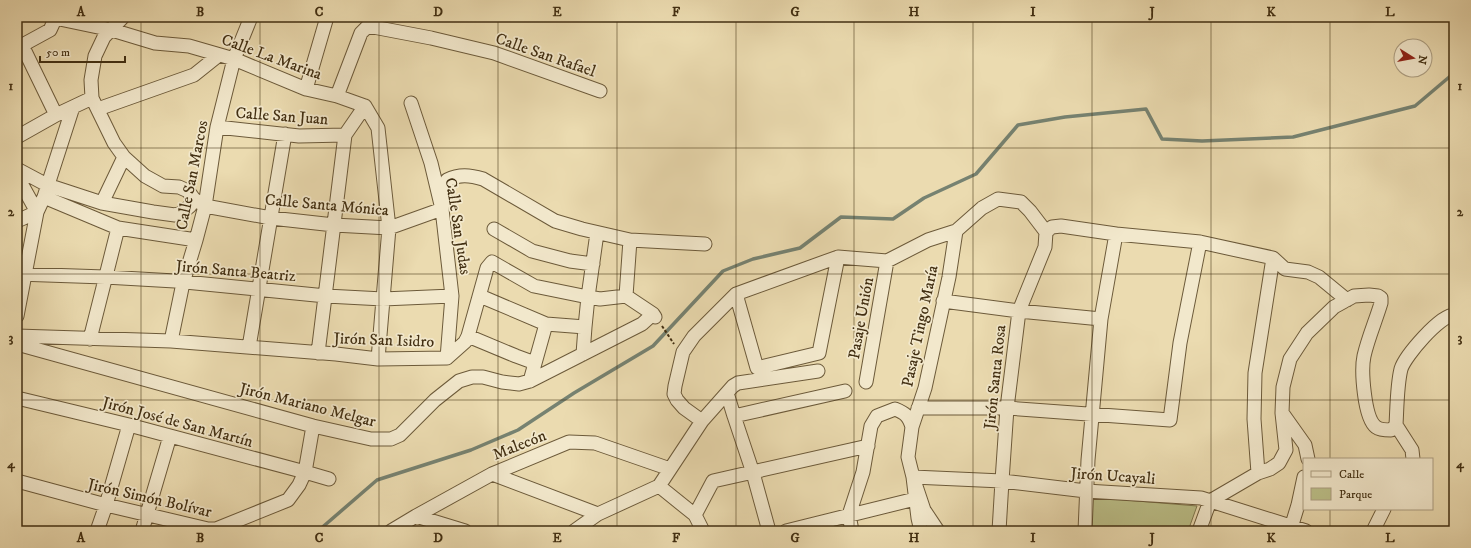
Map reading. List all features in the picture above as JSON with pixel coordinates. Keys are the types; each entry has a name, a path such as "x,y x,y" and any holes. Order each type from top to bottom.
{"street":[{"path":"95,104 91,80 96,56 104,38 123,17"},
{"name":"Calle San Marcos","path":"171,341 184,283 205,206 217,127 234,59 251,17"},
{"path":"306,89 327,17"},
{"path":"54,18 50,30 19,46 56,115"},
{"name":"Calle La Marina","path":"54,18 112,30 155,43 189,46 234,59 306,89 337,96 365,106"},
{"name":"Calle San Rafael","path":"337,96 361,33 368,26 431,38 494,53 600,91"},
{"path":"17,137 73,107 95,104 194,75 219,55"},
{"name":"Calle San Judas","path":"410,103 431,163 442,209 452,296 447,358"},
{"name":"Calle Santa Mónica","path":"95,104 114,143 124,157 145,176 163,186 179,187 188,191 194,199 205,206 271,218 334,225 389,228 442,209"},
{"path":"318,353 345,135 365,106 378,128 389,228 378,359"},
{"path":"17,316 21,274 37,212 46,191 73,107"},
{"name":"Calle San Juan","path":"217,127 299,136 345,135"},
{"path":"249,347 285,134"},
{"path":"102,202 124,157"},
{"path":"17,169 46,191 118,228 196,240"},
{"path":"442,209 447,180 453,177 470,175 483,179 555,221 597,233 630,240 705,244"},
{"path":"17,176 37,212"},
{"path":"46,191 153,212 175,214 181,213 190,206 194,199"},
{"path":"702,421 684,408 674,394 683,352 694,336 736,294 838,256 887,261 928,240 956,231 982,208 998,199 1021,202 1046,232 1052,227 1061,226 1116,234 1200,242 1272,258 1285,269 1308,272 1319,277 1347,300"},
{"path":"17,221 37,212"},
{"path":"90,339 118,228"},
{"path":"494,229 532,252 570,261 593,264"},
{"name":"Pasaje Tingo María","path":"912,477 908,457 912,427 925,388 956,231"},
{"name":"Jirón Santa Rosa","path":"999,531 1007,408 1019,311 1045,247 1046,232"},
{"path":"583,354 588,298 597,233"},
{"path":"1085,531 1086,491 1102,319 1116,234"},
{"path":"630,240 626,296 654,315"},
{"path":"918,408 1007,408 1170,420 1180,342 1200,242"},
{"path":"736,294 757,368 819,353 838,256"},
{"path":"1258,473 1254,419 1255,372 1272,258"},
{"name":"Pasaje Unión","path":"866,382 887,261"},
{"name":"Jirón San Isidro","path":"17,336 171,341 378,359 447,358 465,342 468,336 480,296 486,268 492,262 534,286 588,298 600,299 626,296"},
{"name":"Jirón Santa Beatriz","path":"21,274 106,277 326,296 382,299 452,296"},
{"path":"1198,531 1210,501 1258,473 1270,469 1279,463 1286,450 1282,413 1283,387 1290,359 1307,333 1334,307 1354,296 1369,295 1378,296 1381,298 1382,303 1364,356 1363,391 1370,419 1375,427 1382,430 1390,430 1396,425"},
{"path":"480,296 546,324 585,326"},
{"path":"943,301 1019,311 1102,319"},
{"name":"Jirón Mariano Melgar","path":"17,344 313,426 371,439 391,439 400,436 435,400 459,381 472,377 483,377 502,382 519,384 530,381 642,324 654,315"},
{"path":"1413,458 1412,450 1396,425 1402,368 1421,340 1441,320 1449,315 1454,315"},
{"path":"530,381 546,324"},
{"path":"468,336 535,363"},
{"path":"574,531 598,514 659,486 702,421 738,382 818,371"},
{"path":"734,416 845,391"},
{"path":"727,393 753,473 769,531"},
{"name":"Jirón José de San Martín","path":"17,398 129,425 329,479"},
{"path":"852,531 849,515 863,472 872,426 877,416 886,411 895,409 903,412 909,417 912,427"},
{"path":"1282,413 1305,445 1308,458"},
{"path":"97,531 129,425"},
{"name":"Jirón Simón Bolívar","path":"17,481 106,505 208,529 216,529 288,500 299,485 305,472 313,426"},
{"path":"142,531 170,436"},
{"name":"Malecón","path":"391,531 492,474 569,442 595,442 670,469"},
{"path":"695,515 713,481 868,446"},
{"path":"492,474 598,514"},
{"path":"912,477 921,531"},
{"path":"912,477 924,510 938,531"},
{"name":"Jirón Ucayali","path":"912,477 1002,481 1086,491 1201,498 1291,529 1306,531"},
{"path":"1291,529 1303,481"},
{"path":"659,486 695,515 703,531"},
{"path":"786,531 915,499"},
{"path":"1373,531 1384,510"},
{"path":"416,516 465,531"}],"path":[{"path":"654,315 675,345"}],"green space":[{"path":"1089,497 1197,506 1188,531 1089,531"}],"waterway":[{"path":"318,531 377,480 471,450 518,430 574,393 653,346 723,271 753,259 800,248 841,217 893,219 924,198 976,174 1018,125 1065,117 1146,109 1162,139 1202,141 1293,137 1415,106 1454,73"}]}
